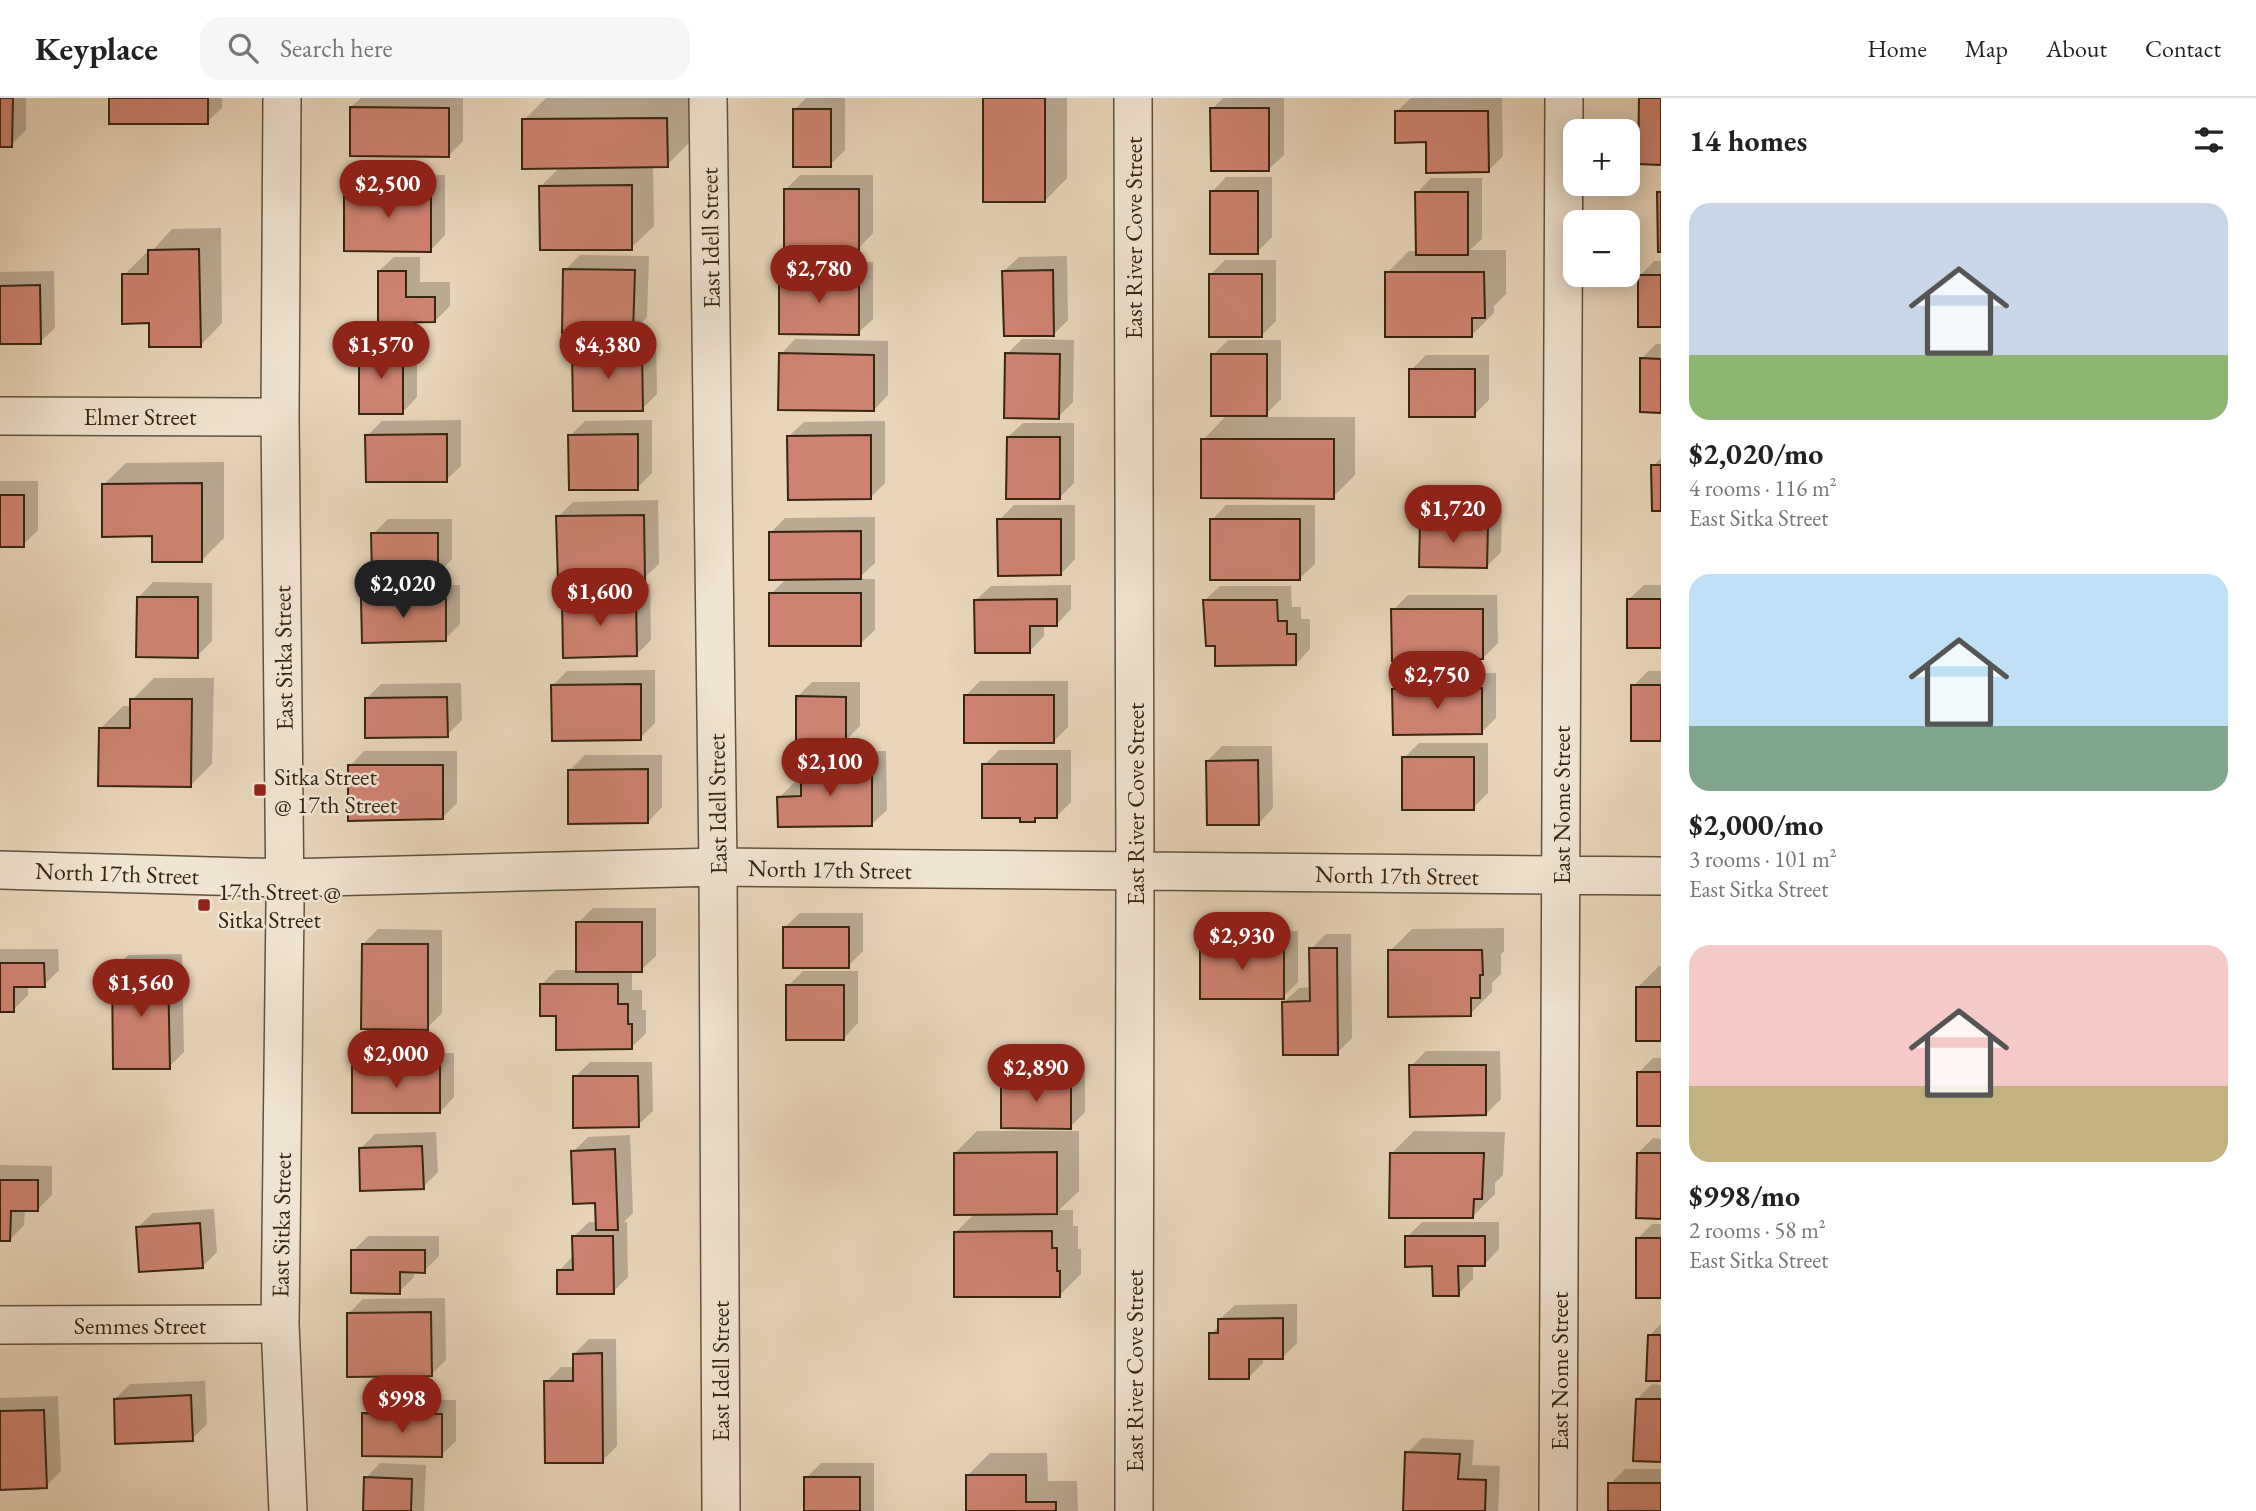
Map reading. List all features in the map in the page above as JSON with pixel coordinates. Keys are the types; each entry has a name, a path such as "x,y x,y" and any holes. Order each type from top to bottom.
{"street":[{"name":"East Sitka Street","path":"282,98 281,417 285,878 280,1324 288,1511"},
{"name":"East Idell Street","path":"708,98 718,867 721,1511"},
{"name":"East River Cove Street","path":"1133,98 1134,1511"},
{"name":"East Nome Street","path":"1558,1511 1564,98"},
{"name":"Elmer Street","path":"0,416 281,417"},
{"name":"North 17th Street","path":"0,870 285,878 718,867 1661,876"},
{"name":"Semmes Street","path":"0,1325 280,1324"}],"building":[{"path":"0,98 13,98 12,147 0,147"},
{"path":"109,98 208,98 208,124 109,124"},
{"path":"983,98 1045,98 1045,202 983,202"},
{"path":"1639,98 1661,98 1661,165 1640,164"},
{"path":"350,107 449,108 449,157 350,156"},
{"path":"1210,108 1269,108 1269,171 1211,171"},
{"path":"793,109 831,109 831,167 793,167"},
{"path":"1395,111 1488,111 1489,172 1426,173 1426,142 1395,143"},
{"path":"667,118 668,167 522,169 522,119"},
{"path":"632,185 632,250 540,250 539,186"},
{"path":"344,188 431,189 431,252 344,251"},
{"path":"784,189 859,189 859,250 784,250"},
{"path":"1210,191 1258,191 1258,254 1210,254"},
{"path":"1415,192 1468,192 1468,255 1416,255"},
{"path":"1657,192 1661,192 1661,252 1658,252"},
{"path":"199,249 201,347 149,347 149,323 122,324 122,274 148,274 148,250"},
{"path":"563,269 635,270 633,334 562,333"},
{"path":"1053,270 1054,336 1004,336 1002,271"},
{"path":"378,271 406,271 406,297 435,297 435,322 378,323"},
{"path":"1385,272 1484,272 1485,318 1472,318 1472,337 1385,337"},
{"path":"1209,274 1262,274 1262,337 1209,337"},
{"path":"779,275 859,276 859,335 779,334"},
{"path":"1640,275 1661,275 1661,327 1638,327"},
{"path":"40,285 41,344 0,344 0,286"},
{"path":"359,349 403,349 403,414 359,414"},
{"path":"642,351 643,411 573,411 572,352"},
{"path":"779,353 874,355 874,411 778,410"},
{"path":"1005,353 1060,354 1059,419 1004,418"},
{"path":"1211,354 1267,354 1267,416 1211,416"},
{"path":"1640,358 1661,359 1661,413 1640,412"},
{"path":"1409,369 1475,369 1475,417 1409,417"},
{"path":"447,434 447,482 366,482 365,435"},
{"path":"638,434 638,490 569,490 568,435"},
{"path":"871,435 871,499 788,500 787,436"},
{"path":"1007,437 1060,437 1060,499 1006,499"},
{"path":"1201,439 1334,439 1334,499 1201,498"},
{"path":"1651,465 1661,465 1661,511 1652,511"},
{"path":"202,483 202,562 152,562 152,536 102,537 102,484"},
{"path":"0,495 24,495 24,547 0,547"},
{"path":"644,515 645,580 558,582 556,516"},
{"path":"997,519 1061,519 1061,575 998,576"},
{"path":"1210,519 1300,519 1300,580 1210,580"},
{"path":"1420,522 1488,524 1487,568 1419,567"},
{"path":"861,531 861,579 769,580 769,532"},
{"path":"371,533 438,533 438,576 372,576"},
{"path":"769,593 861,593 861,646 769,646"},
{"path":"137,597 198,597 198,658 136,657"},
{"path":"636,598 637,656 563,658 562,600"},
{"path":"361,599 446,599 446,641 362,643"},
{"path":"1057,599 1057,626 1030,626 1030,653 975,653 974,600"},
{"path":"1627,599 1661,599 1661,648 1627,648"},
{"path":"1203,600 1277,600 1278,621 1287,621 1287,634 1296,634 1296,665 1215,666 1215,646 1206,646"},
{"path":"1391,609 1483,609 1483,659 1392,661"},
{"path":"641,684 641,740 552,741 551,685"},
{"path":"1631,685 1661,685 1661,741 1631,741"},
{"path":"1482,688 1482,734 1393,735 1392,689"},
{"path":"964,695 1054,695 1054,743 964,743"},
{"path":"796,696 846,697 846,743 796,742"},
{"path":"447,697 448,737 365,738 365,698"},
{"path":"130,699 192,699 191,787 98,786 99,728 130,728"},
{"path":"1402,757 1474,757 1474,810 1402,810"},
{"path":"1258,760 1259,825 1207,825 1206,761"},
{"path":"982,764 1057,764 1057,818 1035,818 1035,822 1020,822 1020,818 982,818"},
{"path":"348,765 443,765 443,819 348,821"},
{"path":"872,765 872,826 778,827 777,797 801,796 801,766"},
{"path":"648,769 648,823 568,824 568,770"},
{"path":"576,922 642,922 642,972 576,972"},
{"path":"783,927 849,927 849,968 783,968"},
{"path":"362,944 428,944 428,1030 361,1029"},
{"path":"1284,945 1284,999 1200,999 1200,946"},
{"path":"1309,948 1337,948 1338,1055 1283,1055 1282,1002 1310,1001"},
{"path":"1388,950 1482,950 1480,998 1471,998 1471,1016 1388,1017"},
{"path":"0,963 44,963 45,987 14,987 14,1012 0,1012"},
{"path":"168,968 170,1069 113,1069 112,969"},
{"path":"540,984 618,984 618,1004 628,1004 628,1024 632,1024 632,1049 556,1050 556,1016 540,1016"},
{"path":"786,985 844,985 844,1040 786,1040"},
{"path":"1636,987 1661,987 1661,1041 1636,1041"},
{"path":"1409,1065 1486,1065 1486,1115 1410,1117"},
{"path":"352,1067 440,1067 440,1113 352,1113"},
{"path":"1637,1072 1661,1072 1661,1126 1637,1126"},
{"path":"573,1076 638,1076 639,1127 573,1128"},
{"path":"1001,1079 1071,1080 1071,1129 1001,1128"},
{"path":"422,1146 424,1189 360,1191 359,1148"},
{"path":"615,1149 618,1230 596,1230 595,1203 573,1204 571,1151"},
{"path":"1057,1152 1057,1214 954,1215 954,1153"},
{"path":"1390,1153 1484,1153 1482,1199 1474,1199 1473,1218 1389,1218"},
{"path":"1637,1153 1661,1153 1661,1219 1636,1218"},
{"path":"0,1180 38,1180 38,1211 11,1211 10,1241 0,1241"},
{"path":"200,1223 203,1268 139,1272 136,1227"},
{"path":"1052,1231 1052,1248 1057,1248 1057,1271 1060,1271 1060,1297 954,1297 954,1232"},
{"path":"572,1236 613,1236 614,1294 557,1294 557,1270 573,1270"},
{"path":"1405,1236 1485,1236 1485,1266 1458,1266 1459,1296 1433,1296 1432,1266 1405,1267"},
{"path":"1636,1238 1661,1238 1661,1298 1636,1298"},
{"path":"351,1250 425,1250 425,1273 400,1272 400,1294 351,1293"},
{"path":"431,1312 432,1376 347,1377 347,1313"},
{"path":"1283,1318 1283,1359 1249,1359 1249,1379 1209,1379 1209,1333 1218,1333 1218,1319"},
{"path":"1648,1335 1661,1335 1661,1381 1646,1381"},
{"path":"602,1353 603,1463 545,1463 544,1381 573,1381 573,1354"},
{"path":"191,1395 193,1441 115,1444 114,1399"},
{"path":"1636,1399 1661,1399 1661,1462 1633,1461"},
{"path":"44,1410 47,1488 0,1490 0,1411"},
{"path":"362,1413 442,1414 442,1457 362,1456"},
{"path":"1405,1452 1460,1454 1458,1479 1486,1480 1485,1511 1403,1511"},
{"path":"966,1475 1026,1475 1026,1502 1056,1502 1056,1511 966,1511"},
{"path":"364,1477 412,1479 411,1511 363,1511"},
{"path":"804,1477 860,1477 860,1511 804,1511"},
{"path":"1608,1483 1661,1483 1661,1511 1608,1511"}],"place":[{"name":"Sitka Street @ 17th Street","path":"260,790"},
{"name":"17th Street @ Sitka Street","path":"204,905"}]}
